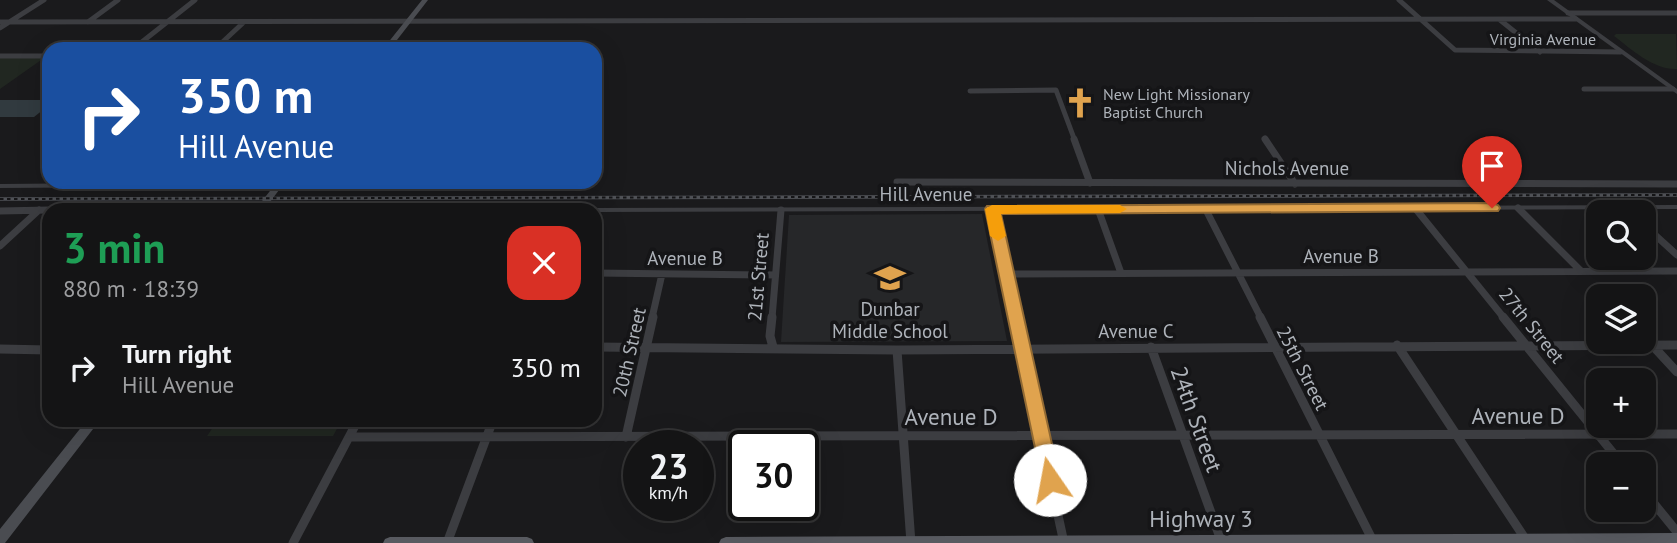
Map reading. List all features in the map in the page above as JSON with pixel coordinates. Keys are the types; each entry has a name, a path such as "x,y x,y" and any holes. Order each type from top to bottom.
{"main road":[{"path":"391,42 425,0"},
{"path":"264,203 275,189"},
{"path":"0,539 88,427"},
{"name":"Highway 3","path":"726,543 1677,539"},
{"path":"390,543 527,543"}],"street":[{"path":"0,29 44,0"},
{"path":"88,22 118,0"},
{"path":"142,42 195,0"},
{"path":"1399,0 1420,20"},
{"path":"1550,0 1675,90"},
{"path":"1576,19 1568,13 1677,13"},
{"path":"1499,19 1540,52"},
{"path":"0,22 1576,19"},
{"name":"Virginia Avenue","path":"1420,20 1451,49 1621,52"},
{"path":"223,42 244,22"},
{"path":"0,56 42,56"},
{"path":"1584,89 1675,90"},
{"path":"970,91 1056,90 1090,183"},
{"path":"1265,139 1295,184"},
{"name":"Nichols Avenue","path":"897,182 1677,184"},
{"path":"0,186 42,186"},
{"name":"Hill Avenue","path":"1656,208 1677,207"},
{"name":"25th Street","path":"1205,208 1373,541"},
{"name":"27th Street","path":"1415,208 1586,419"},
{"path":"1518,208 1581,271"},
{"path":"992,209 1064,542"},
{"path":"1098,209 1121,273"},
{"name":"Hill Avenue","path":"602,210 1586,209"},
{"path":"0,211 39,210"},
{"path":"0,246 39,210"},
{"name":"21st Street","path":"774,347 770,336 781,210"},
{"path":"1656,236 1677,255"},
{"name":"Avenue B","path":"1006,274 1677,271"},
{"name":"Avenue B","path":"602,273 775,275"},
{"name":"20th Street","path":"628,430 662,274"},
{"path":"1397,345 1527,541"},
{"name":"Avenue C","path":"602,347 897,350 1021,347 1586,345"},
{"name":"Avenue C","path":"1656,345 1677,345"},
{"name":"24th Street","path":"1150,347 1221,542"},
{"path":"0,349 42,350"},
{"path":"1656,349 1677,372"},
{"path":"897,350 911,542"},
{"path":"293,543 355,427"},
{"path":"447,542 491,427"},
{"name":"Avenue D","path":"714,437 1586,434"},
{"name":"Avenue D","path":"1656,434 1677,434"},
{"name":"Avenue D","path":"351,437 623,438"},
{"name":"27th Street","path":"1601,438 1612,452"},
{"path":"1656,506 1677,532"}],"shaded area":[{"path":"1676,34 1677,69 1660,66 1644,58 1614,36"},
{"path":"0,58 42,58 42,59 0,89"},
{"path":"0,100 42,100 42,111 34,117 0,117"},
{"name":"Dunbar Middle School","path":"982,214 1007,341 781,342 789,215"},
{"path":"213,427 338,427 333,436 207,436"}],"railway":[{"path":"0,199 1677,195"}],"slow traffic":[{"path":"998,236 992,209 1120,209"}],"place":[{"name":"New Light Missionary Baptist Church","path":"1080,103"},
{"name":"Dunbar Middle School","path":"890,278"}],"route":[{"path":"1050,480 992,209 1492,208"}]}
